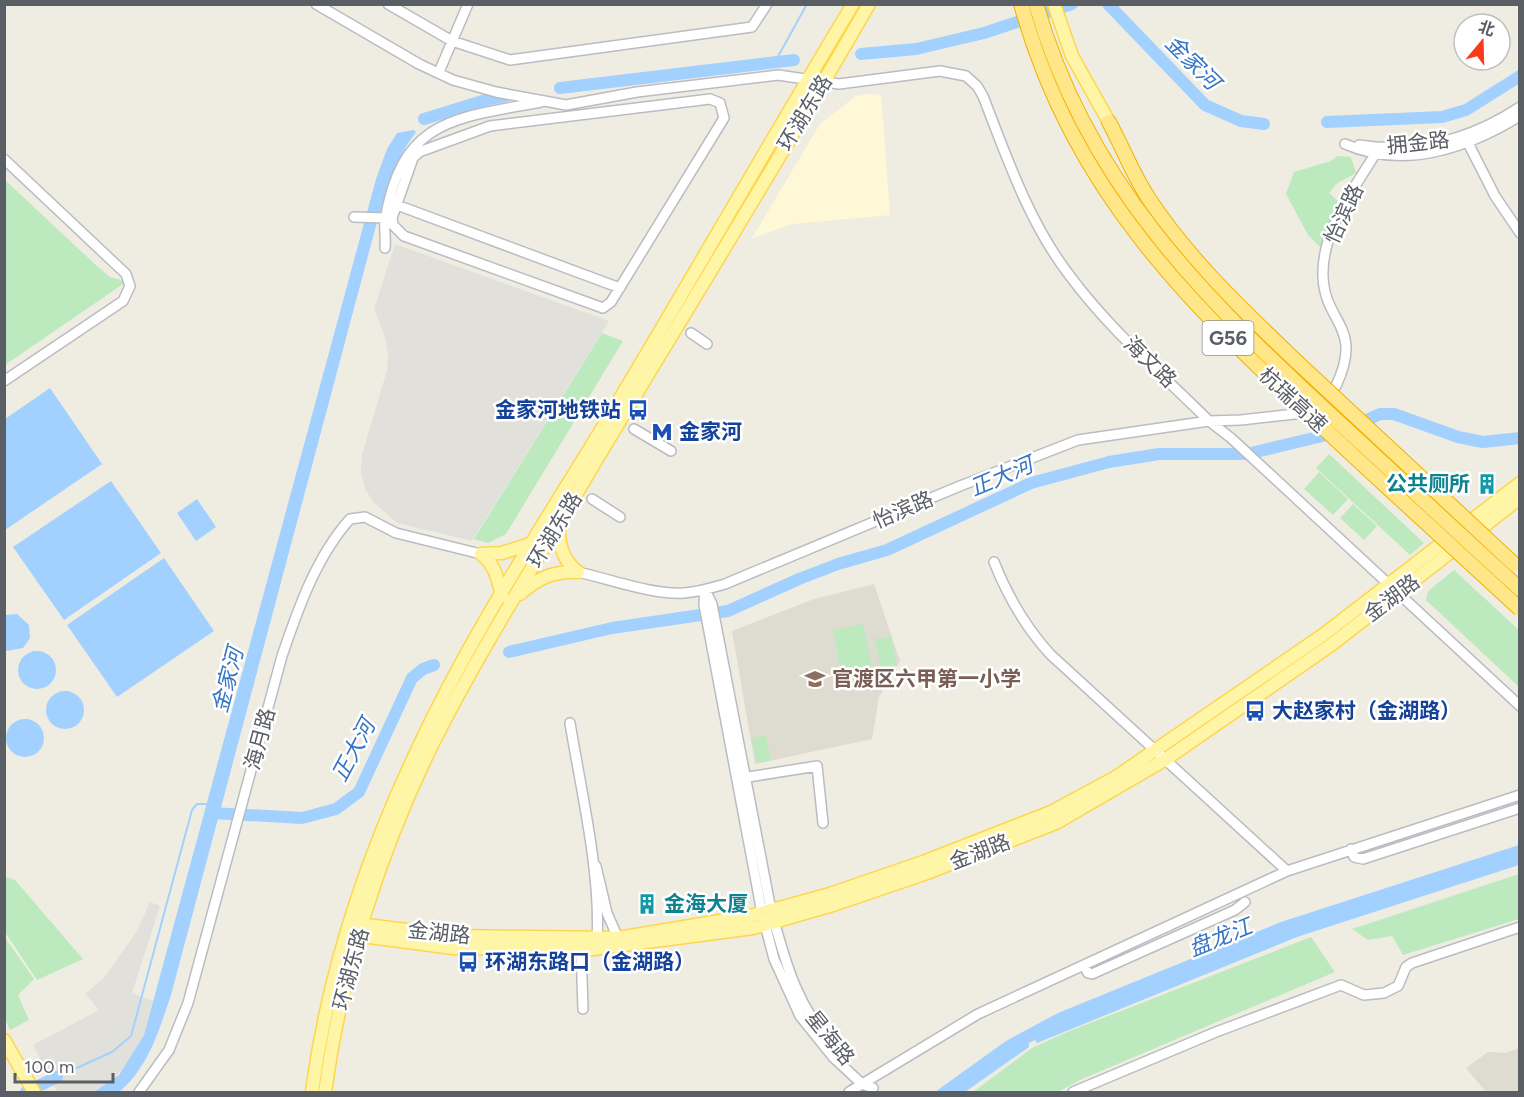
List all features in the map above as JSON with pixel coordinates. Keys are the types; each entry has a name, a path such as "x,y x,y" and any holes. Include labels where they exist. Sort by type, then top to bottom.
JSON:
{"highway":[{"name":"杭瑞高速","path":"1021,4 1047,80 1076,144 1111,201 1157,262 1242,352 1520,609"},
{"name":"杭瑞高速","path":"1036,4 1060,75 1089,137 1123,193 1169,252 1252,342 1520,589"},
{"path":"1109,122 1140,185 1168,225 1227,293 1296,361 1520,570"}],"main road":[{"name":"环湖东路","path":"312,1092 325,1017 355,929 401,815 433,744 533,543 853,4"},
{"name":"环湖东路","path":"507,598 560,522 869,4"},
{"path":"1054,4 1072,56 1109,122"},
{"name":"金湖路","path":"355,929 453,948 580,949 692,938 927,873 1056,823 1166,759 1331,645 1520,483"},
{"name":"金湖路","path":"355,929 454,936 597,940 618,938 768,917 923,862 1051,812 1116,777 1394,589 1520,498"},
{"path":"560,522 560,544 565,558 578,572"},
{"path":"481,554 502,553 533,543"},
{"path":"481,554 489,559 507,598 546,575 558,572 578,572"},
{"name":"环湖东路","path":"325,1092 355,929"},
{"path":"4,1040 26,1092"},
{"path":"4,1056 34,1092"}],"street":[{"path":"316,4 439,72 469,85 566,105 568,117"},
{"path":"388,4 452,41 510,60 752,27 767,4"},
{"path":"439,72 468,4"},
{"name":"海文路","path":"566,105 638,92 778,75 839,84 940,71 960,73 970,79 982,96 1028,207 1068,275 1112,326 1209,420 1520,706"},
{"path":"638,92 639,108"},
{"path":"715,100 724,112 724,118 607,306 596,307 404,236 393,225 397,205 413,158 419,152 490,126 639,108 715,100"},
{"path":"385,248 382,218 404,160 427,134 460,118 546,101"},
{"name":"拥金路","path":"1377,151 1466,140 1520,107"},
{"path":"1520,116 1466,140 1495,196 1520,233"},
{"path":"1345,144 1377,151"},
{"name":"怡滨路","path":"1336,386 1344,365 1347,347 1342,328 1324,287 1324,260 1339,215 1377,151"},
{"path":"4,159 126,274 130,286 123,301 4,381"},
{"path":"397,205 620,288"},
{"path":"359,217 382,218"},
{"path":"691,333 707,344"},
{"name":"怡滨路","path":"578,572 663,592 682,593 705,590 725,584 1078,440 1209,420 1241,420 1304,413"},
{"path":"634,429 671,451"},
{"path":"592,499 620,517"},
{"name":"海月路","path":"139,1092 156,1071 178,1032 292,627 311,580 328,549 350,519 364,517 396,533 481,554"},
{"path":"994,562 1007,595 1033,636 1071,675 1287,871"},
{"name":"星海路","path":"705,590 768,917 782,978 800,1016 822,1044 865,1082"},
{"path":"570,723 593,861 599,914 597,940"},
{"path":"742,778 817,766 823,823"},
{"path":"849,1092 978,1014 1287,871 1520,795"},
{"path":"1351,849 1354,857 1363,859 1520,808"},
{"path":"593,861 598,868 607,913 618,938"},
{"path":"1083,965 1088,974 1092,974 1235,910 1245,902"},
{"path":"1073,1092 1216,1032 1341,985 1364,995 1384,993 1398,986 1406,967 1412,963 1520,927"},
{"path":"580,949 583,1009"}],"shaded area":[{"path":"881,95 890,215 793,224 752,238 820,124 856,96"},
{"path":"395,244 609,321 472,541 397,523 374,503 365,489 361,471 362,455 387,370 388,355 385,337 374,309"},
{"name":"官渡区六甲第一小学","path":"874,584 900,661 879,697 872,739 755,764 732,631 814,599"},
{"path":"150,902 160,906 132,993 153,1001 144,1035 127,1065 110,1082 94,1092 57,1092 33,1045 99,1010 85,994 104,978 137,931"},
{"path":"1519,1048 1519,1092 1486,1092 1466,1068 1488,1052 1506,1053"}],"green space":[{"path":"1337,156 1351,157 1356,173 1336,184 1329,193 1341,204 1323,250 1308,235 1286,194 1294,172 1331,161"},
{"path":"5,180 99,268 110,277 121,280 123,284 5,365"},
{"path":"602,333 623,341 506,534 488,543 474,539"},
{"path":"1329,454 1424,543 1410,555 1316,468"},
{"path":"1319,472 1348,499 1333,515 1304,489"},
{"path":"1353,504 1377,526 1364,540 1340,518"},
{"path":"1454,570 1519,630 1519,687 1426,600 1428,591"},
{"path":"863,624 874,676 843,682 833,630"},
{"path":"891,636 897,666 881,669 875,639"},
{"path":"766,735 771,761 757,763 752,738"},
{"path":"1519,874 1519,919 1403,955 1392,936 1368,940 1352,929"},
{"path":"4,876 15,880 83,959 37,980 5,932"},
{"path":"4,936 34,979 18,995 29,1020 10,1030 5,1019"},
{"path":"1311,937 1335,972 1082,1079 1058,1092 973,1092 1032,1048 1067,1032"}],"water":[{"path":"414,130 416,132 401,156 390,182 373,237 171,995 152,1047 138,1071 119,1092 94,1092 119,1075 144,1035 376,179 387,149 397,133"},
{"path":"50,388 102,464 5,530 5,419"},
{"path":"111,481 161,553 64,620 13,547"},
{"path":"197,499 216,527 196,541 177,513"},
{"path":"164,558 214,631 117,697 67,625"},
{"path":"17,614 29,625 30,638 23,648 6,651 5,615"},
{"path":"37,651 50,657 56,670 50,683 37,689 24,683 18,670 24,657"},
{"path":"65,691 78,697 84,710 78,723 65,729 52,723 46,710 52,697"},
{"path":"25,719 38,725 44,738 38,751 25,757 12,751 6,738 12,725"},
{"path":"1519,845 1519,865 1297,937 1037,1043 1035,1040 1029,1043 1029,1047 965,1092 935,1092 1006,1041 1058,1013 1281,922"}],"waterway":[{"path":"775,62 807,4"},
{"name":"金家河","path":"861,54 916,49 984,33 1072,4"},
{"name":"金家河","path":"1108,4 1205,105 1241,121 1264,124"},
{"name":"金家河","path":"560,88 794,60"},
{"name":"金家河","path":"1327,122 1442,117 1466,110 1520,76"},
{"name":"金家河","path":"424,119 505,96"},
{"name":"正大河","path":"509,652 612,628 728,611 838,564 887,550 1031,483 1109,462 1159,454 1247,454 1343,431 1380,414 1394,414 1458,437 1483,442 1520,438"},
{"name":"正大河","path":"212,813 302,818 336,809 359,792 412,678 423,669 434,665"},
{"path":"57,1077 112,1052 131,1036 192,810 197,804 209,804"},
{"name":"金家河","path":"26,1092 57,1077"}],"place":[{"name":"金家河地铁站","path":"638,410"},
{"name":"金家河","path":"662,432"},
{"name":"公共厕所","path":"1487,484"},
{"name":"官渡区六甲第一小学","path":"815,679"},
{"name":"大赵家村（金湖路）","path":"1255,711"},
{"name":"金海大厦","path":"647,904"},
{"name":"环湖东路口（金湖路）","path":"468,962"}],"water label":[{"name":"盘龙江","path":"1220,937"}]}
